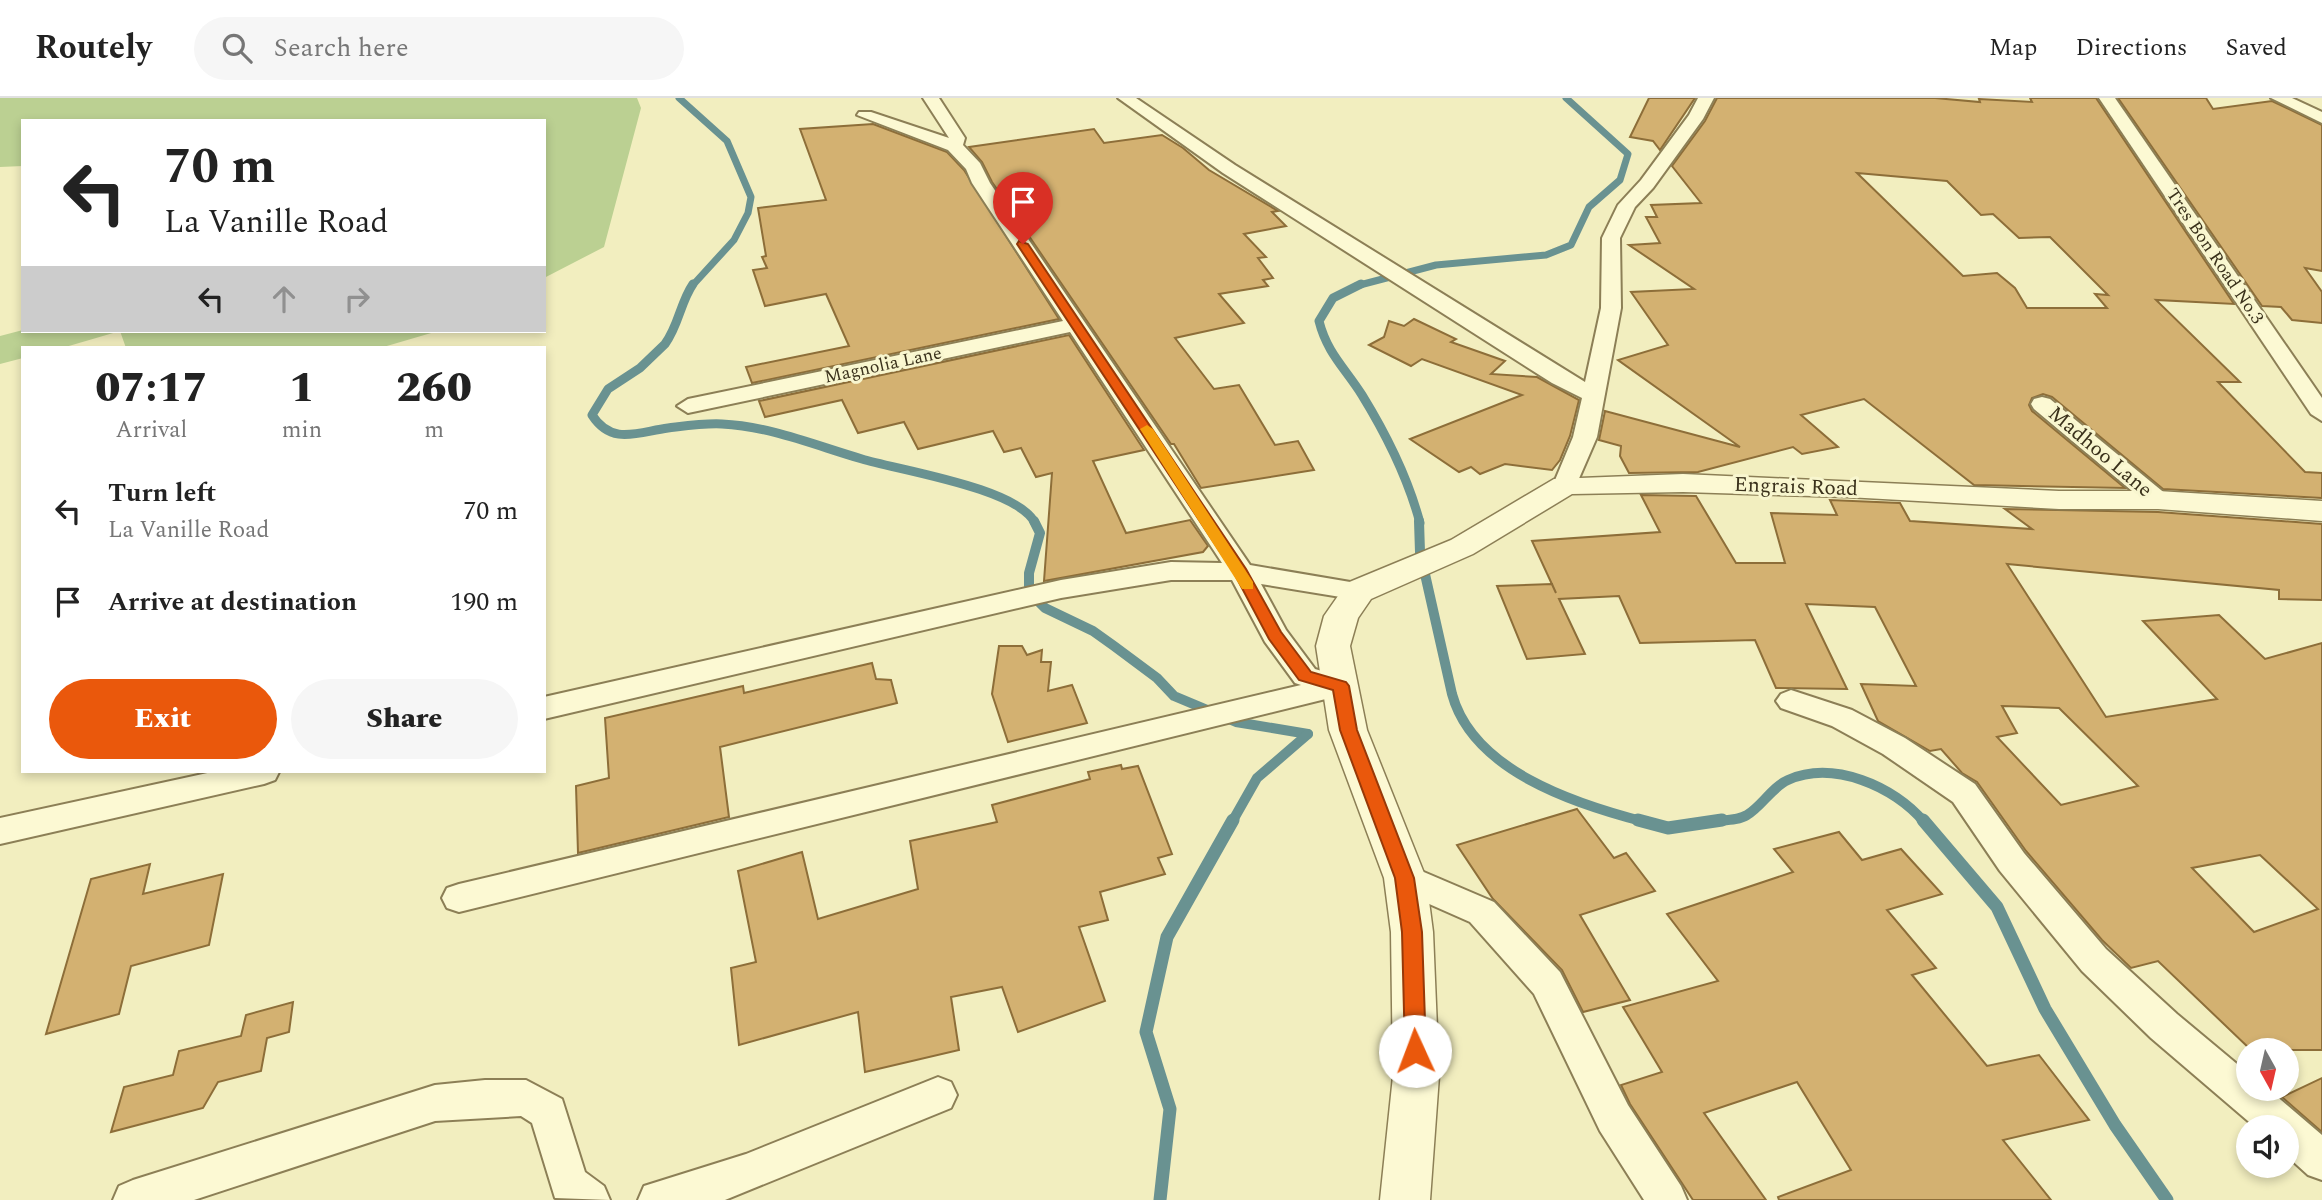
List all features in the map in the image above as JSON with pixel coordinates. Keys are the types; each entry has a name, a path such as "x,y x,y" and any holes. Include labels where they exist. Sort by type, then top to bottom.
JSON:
{"street":[{"path":"931,98 957,138 954,146"},
{"path":"1126,98 1229,169 1560,378 1592,394"},
{"path":"1565,485 1585,437 1611,308 1611,238 1627,205 1647,184 1697,116 1706,98"},
{"name":"Tres Bon Road No.3","path":"2107,98 2322,414"},
{"path":"2279,98 2322,118"},
{"path":"865,115 954,146 974,167 981,183 1078,324 1241,572 1275,635 1305,676 1337,666"},
{"name":"Magnolia Lane","path":"688,406 1078,324"},
{"name":"Madhoo Lane","path":"2042,404 2158,500"},
{"name":"Engrais Road","path":"1371,585 1431,563 1565,485 1683,483 2059,500 2158,500 2322,511"},
{"path":"546,708 1061,589 1171,571 1241,572 1371,585"},
{"path":"1371,585 1340,616 1337,666 1348,730 1405,878 1412,932 1416,1076 1405,1200"},
{"path":"459,898 1337,666"},
{"path":"1791,701 1842,718 1894,747 1964,793 2012,862 2094,960 2164,1026 2270,1115"},
{"path":"0,831 260,773"},
{"path":"1405,878 1482,912 1547,983 1614,1118 1667,1200"},
{"path":"658,1200 746,1174 938,1095"},
{"path":"133,1200 436,1102 485,1098 526,1098 548,1112 569,1184 590,1200"},
{"path":"2299,1140 2322,1161"}],"green space":[{"path":"0,98 637,98 641,108 604,247 546,277 546,119 21,119 21,166 0,167"},
{"path":"21,331 21,333 113,333 69,346 21,346 21,359 0,364 0,336"},
{"path":"121,333 431,333 387,346 125,346"}],"building":[{"path":"1649,98 1695,98 1660,150 1653,141 1630,137"},
{"path":"1717,98 1935,98 1980,102 1979,99 2032,102 2030,98 2096,98 2234,304 2156,300 2240,382 2218,382 2305,472 2322,473 2322,498 2163,489 2052,397 2043,394 2032,398 2029,405 2032,411 2125,488 1974,485 1864,399 1801,415 1838,447 1802,454 1793,447 1698,472 1629,473 1620,456 1621,446 1599,440 1605,411 1740,447 1618,360 1668,345 1631,292 1694,289 1629,245 1660,243 1646,217 1657,217 1651,205 1701,203 1672,166 1705,121","holes":["1857,173 1947,181 1981,215 1993,214 2019,238 2050,237 2108,295 2095,294 2107,308 2027,308 2015,288 1997,273 1963,276"]},
{"path":"2118,98 2206,98 2213,109 2272,101 2322,125 2322,271 2305,268 2322,292 2322,323 2292,320 2281,307 2262,306"},
{"path":"873,124 947,152 964,170 1059,319 752,383 746,367 849,346 826,294 765,306 753,270 767,268 762,257 766,256 758,208 826,200 800,129"},
{"path":"1094,129 1104,143 1162,135 1183,148 1209,170 1278,211 1272,212 1286,226 1244,234 1266,257 1258,258 1273,278 1263,280 1268,286 1219,294 1244,323 1175,338 1214,389 1239,385 1275,445 1298,441 1314,470 1201,488 1174,444 1171,444 992,182 982,162 969,147"},
{"path":"1414,319 1456,339 1451,342 1505,361 1491,374 1537,377 1579,400 1570,436 1560,460 1552,470 1505,464 1480,474 1471,467 1459,472 1410,439 1522,395 1422,359 1411,366 1369,345 1384,337 1389,321 1404,326"},
{"path":"1069,335 1144,450 1093,461 1126,533 1190,520 1208,546 1203,552 1044,581 1052,473 1036,477 1021,448 1004,452 993,431 918,449 904,422 858,433 842,400 765,417 759,401"},
{"path":"1641,495 1696,496 1736,563 1785,563 1771,513 1837,515 1830,500 1900,503 1910,521 2032,529 2005,509 2158,512 2322,524 2322,600 2279,599 2279,590 2007,564 2106,717 2217,699 2143,621 2219,615 2265,659 2322,643 2322,1050 2300,1050 2300,1038 2238,1038 2158,961 2131,968 2102,940 2026,851 1977,782 1962,773 1941,749 1930,751 1878,721 1861,684 1916,686 1875,607 1806,604 1847,689 1776,688 1755,640 1640,643 1619,596 1559,599 1585,654 1527,659 1497,586 1552,584 1532,541 1660,532","holes":["2002,706 2059,708 2138,786 2061,805 1997,737 2017,733","2260,855 2318,909 2254,932 2192,868"]},
{"path":"999,646 1022,646 1027,655 1042,650 1041,662 1051,662 1048,691 1072,685 1087,723 1008,742 992,694"},
{"path":"872,663 876,679 891,680 897,703 720,747 729,817 578,853 576,786 609,778 605,718 743,686 744,693"},
{"path":"1121,765 1122,769 1138,766 1172,854 1158,858 1165,874 1100,892 1108,920 1079,927 1105,1001 1018,1032 1002,987 951,997 959,1050 865,1072 858,1012 739,1045 731,968 756,962 738,871 802,852 818,919 918,889 910,841 997,822 992,805 1090,779 1088,772"},
{"path":"1577,809 1614,858 1626,853 1655,891 1580,915 1630,1000 1583,1012 1562,970 1493,899 1457,845"},
{"path":"1839,832 1862,860 1901,849 1942,894 1887,910 1936,968 1912,975 1987,1066 2039,1055 2089,1120 2003,1140 2051,1200 1779,1200 1778,1197 1851,1170 1797,1082 1704,1113 1766,1200 1693,1200 1630,1104 1621,1085 1662,1072 1623,1007 1718,981 1667,914 1793,872 1774,849"},
{"path":"150,864 143,894 223,874 209,945 131,966 119,1014 46,1034 91,879"},
{"path":"293,1002 289,1032 267,1038 261,1071 218,1082 203,1108 111,1132 124,1087 173,1075 179,1051 241,1036 246,1015"},
{"path":"2322,1078 2322,1132 2287,1101 2300,1101 2300,1088"}],"waterway":[{"path":"679,98 727,141 751,197 748,213 734,240 692,286"},
{"path":"1358,285 1436,265 1546,255 1571,245 1589,207 1620,180 1628,154 1566,98"},
{"path":"693,284 665,344 640,368 608,389 592,415 608,431 626,435 702,424 757,428 982,490 1024,511 1035,523"},
{"path":"1358,285 1333,298 1319,321 1332,351 1362,395 1388,441 1403,473 1420,523"},
{"path":"1419,521 1420,552 1452,694 1463,721 1481,744 1504,764 1530,780 1588,805 1638,820"},
{"path":"1035,523 1040,533 1029,573 1029,592 1045,608 1093,631 1157,678 1174,696 1236,722 1308,734 1257,778 1232,822"},
{"path":"1710,822 1743,817 1788,780 1824,773 1862,780 1880,788 1896,797 1924,822"},
{"path":"1160,1200 1170,1109 1146,1032 1167,937 1233,820"},
{"path":"1638,820 1668,828 1722,820"},
{"path":"1638,820 1645,822"},
{"path":"1923,820 1997,907 2045,1009 2115,1125 2167,1200"}],"slow traffic":[{"path":"1147,429 1248,585"}],"route":[{"path":"1023,244 1241,572 1275,635 1305,676 1340,686 1348,730 1380,807 1405,878 1412,932 1415,1051"}]}
